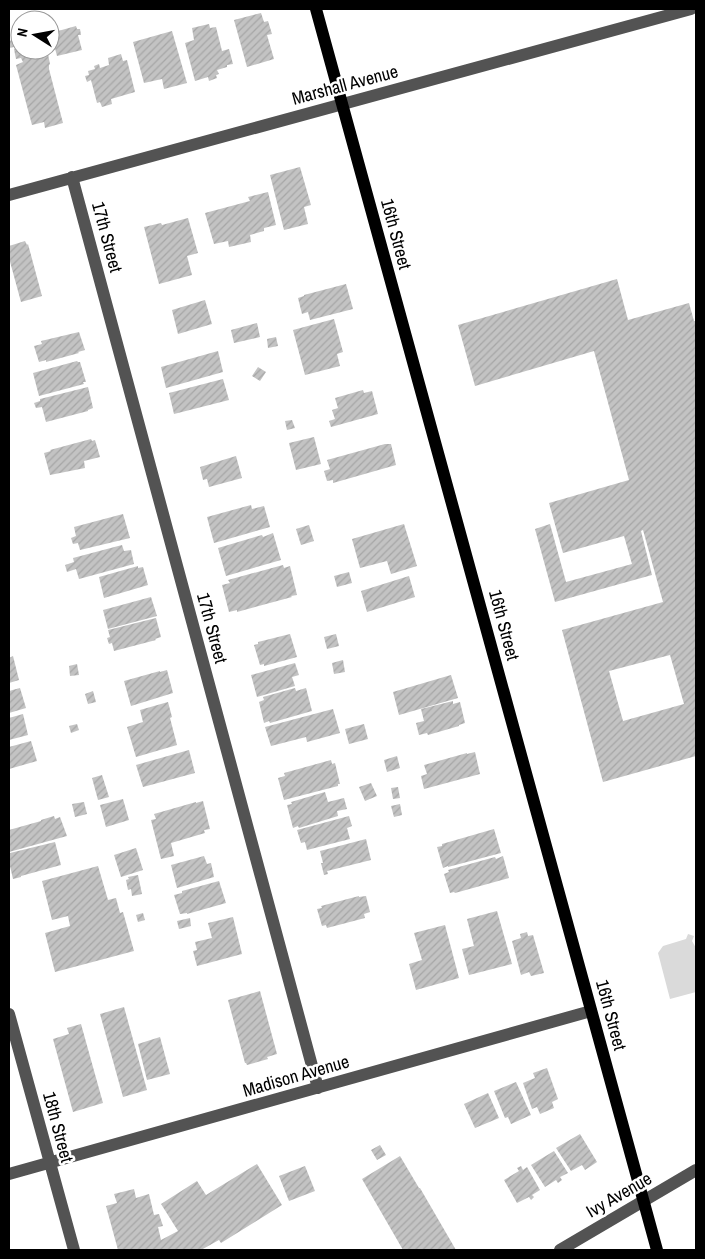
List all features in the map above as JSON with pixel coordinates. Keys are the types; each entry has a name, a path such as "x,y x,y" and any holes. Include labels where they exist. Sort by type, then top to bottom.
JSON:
{"main road":[{"name":"16th Street","path":"316,9 657,1250"}],"street":[{"name":"Marshall Avenue","path":"9,195 691,9"},
{"name":"17th Street","path":"72,177 318,1088"},
{"name":"Madison Avenue","path":"9,1174 592,1011"},
{"name":"18th Street","path":"9,1014 74,1250"},
{"name":"Ivy Avenue","path":"560,1250 696,1170"}],"shaded area":[{"path":"688,934 694,936 692,941 696,948 696,992 670,999 658,953 663,946 686,939"}],"building":[{"path":"261,13 264,22 268,21 272,34 267,35 274,59 247,67 234,20"},
{"path":"209,24 210,28 216,27 222,51 229,49 233,64 217,70 219,74 216,75 217,78 209,81 208,77 195,81 185,43 194,40 192,28"},
{"path":"76,26 77,29 80,29 81,35 78,35 82,50 60,55 60,30"},
{"path":"172,31 187,83 164,89 162,79 144,83 133,42"},
{"path":"121,54 123,61 127,60 135,92 111,99 112,104 102,107 100,102 97,103 91,80 87,82 85,76 89,75 88,71 95,69 94,66 99,64 100,68 109,65 108,58"},
{"path":"22,60 49,60 49,69 63,123 45,128 44,122 32,125 16,65 23,62"},
{"path":"300,167 311,205 304,207 308,224 284,230 270,175"},
{"path":"268,192 276,225 264,228 264,231 250,235 251,242 229,247 228,241 214,244 205,213 250,201 248,197"},
{"path":"188,218 198,253 187,256 192,275 159,284 144,227 161,223 162,225"},
{"path":"25,241 28,244 42,296 21,302 9,258 9,246"},
{"path":"617,279 628,320 689,303 694,321 696,321 696,756 603,782 562,630 663,602 643,530 641,531 652,575 555,602 535,529 550,524 566,582 632,564 624,536 563,553 549,503 629,480 594,351 475,386 458,325","holes":["670,655 684,704 623,721 609,671"]},
{"path":"346,284 353,309 310,320 308,312 302,314 298,298"},
{"path":"205,300 212,324 178,334 172,310"},
{"path":"334,319 343,352 337,354 340,366 305,375 293,330"},
{"path":"257,323 260,337 234,343 231,330"},
{"path":"79,332 85,350 46,362 46,360 39,362 34,346 42,344 41,341"},
{"path":"276,337 278,346 268,348 267,339"},
{"path":"218,351 223,372 166,388 161,367"},
{"path":"77,361 80,362 86,382 83,382 84,384 39,396 33,373"},
{"path":"258,367 266,372 260,381 252,376"},
{"path":"223,379 229,400 174,414 169,393"},
{"path":"88,387 93,408 88,411 46,422 42,407 36,408 34,403 40,401 40,399"},
{"path":"363,390 364,393 372,391 378,414 331,427 329,421 335,419 332,410 338,408 335,398"},
{"path":"292,420 295,428 287,430 285,421"},
{"path":"314,437 321,464 296,470 289,443"},
{"path":"91,439 92,441 95,440 100,457 84,461 85,468 50,475 44,453"},
{"path":"391,444 396,465 333,483 333,480 327,481 324,471 330,469 327,460"},
{"path":"236,456 242,478 209,487 207,479 203,480 200,467"},
{"path":"251,505 252,509 264,506 270,527 214,543 207,517"},
{"path":"123,514 130,538 80,550 78,543 73,544 71,538 76,536 74,527"},
{"path":"404,524 417,566 391,574 387,561 360,568 352,539"},
{"path":"309,525 314,541 301,545 296,529"},
{"path":"273,533 281,560 226,576 218,548"},
{"path":"122,545 124,551 131,550 134,564 79,579 76,569 67,572 65,565 74,562 73,558"},
{"path":"283,565 284,568 290,566 297,595 237,612 237,610 229,612 222,585 230,583 228,580"},
{"path":"138,566 138,568 143,567 148,585 104,598 99,577"},
{"path":"349,572 352,583 337,587 334,576"},
{"path":"409,576 415,597 367,612 361,591"},
{"path":"151,597 157,616 108,629 103,610"},
{"path":"156,618 161,637 156,640 114,651 112,643 109,644 107,638 110,637 108,630"},
{"path":"290,634 297,657 264,666 264,664 260,665 254,645 258,644 258,642"},
{"path":"336,634 339,646 327,649 324,637"},
{"path":"13,656 19,680 9,683 9,658"},
{"path":"343,660 345,672 334,674 332,663"},
{"path":"295,663 299,675 292,677 295,686 257,697 251,675"},
{"path":"77,664 79,675 70,676 69,666"},
{"path":"167,670 173,693 131,706 124,681"},
{"path":"451,675 458,698 399,715 393,692"},
{"path":"20,688 26,708 9,713 9,691"},
{"path":"295,688 296,691 306,688 312,711 264,723 259,702 264,700 263,697"},
{"path":"93,691 96,702 88,704 85,694"},
{"path":"453,701 453,704 460,702 465,723 428,735 427,733 419,735 416,723 424,721 421,709"},
{"path":"168,702 177,745 136,757 127,727 143,722 140,710"},
{"path":"333,709 340,733 307,742 306,737 271,746 265,727"},
{"path":"23,714 28,735 9,740 9,718"},
{"path":"77,724 79,730 71,733 69,726"},
{"path":"364,724 368,739 349,744 345,729"},
{"path":"31,741 37,761 9,769 9,747"},
{"path":"189,750 195,773 143,787 136,765"},
{"path":"475,752 480,774 424,789 421,776 427,774 424,765"},
{"path":"397,756 400,768 387,772 384,760"},
{"path":"331,760 332,764 335,763 340,784 338,786 284,800 278,778 285,776 284,773"},
{"path":"102,775 109,797 98,800 92,778"},
{"path":"371,783 377,796 365,801 359,787"},
{"path":"398,787 400,798 393,799 391,788"},
{"path":"325,792 328,802 344,798 347,809 337,811 338,816 299,828 298,826 293,828 287,805 292,804 291,802"},
{"path":"123,799 129,820 106,827 100,805"},
{"path":"203,801 210,829 204,830 205,833 171,843 174,856 161,859 151,820 156,819 154,814"},
{"path":"84,802 87,814 75,817 72,804"},
{"path":"400,804 402,815 394,817 391,806"},
{"path":"54,816 55,819 60,817 67,836 9,852 9,830"},
{"path":"349,816 352,826 347,828 350,839 307,850 305,842 301,843 297,830"},
{"path":"494,829 501,853 443,868 437,847"},
{"path":"366,839 371,860 327,871 328,874 324,875 320,851"},
{"path":"55,842 61,865 13,879 9,862 10,853"},
{"path":"136,848 143,870 121,877 114,855"},
{"path":"204,856 207,864 211,863 214,877 177,888 171,865"},
{"path":"503,856 509,878 450,893 444,874 449,872 448,870"},
{"path":"98,866 108,900 116,898 120,913 123,912 134,951 55,972 45,933 70,926 68,916 52,920 42,881"},
{"path":"138,875 142,894 132,896 131,889 128,890 126,880 129,879 128,877"},
{"path":"219,881 226,903 187,914 180,914 174,895"},
{"path":"359,896 366,896 370,912 364,914 365,918 327,928 326,925 322,926 317,909 322,908 321,906"},
{"path":"497,911 512,964 469,975 462,949 474,946 467,919"},
{"path":"143,913 145,920 138,922 136,915"},
{"path":"233,917 242,954 197,966 193,951 197,950 195,942 212,938 208,923"},
{"path":"190,918 191,926 179,929 177,921"},
{"path":"445,925 459,978 416,990 409,964 422,960 414,933"},
{"path":"527,932 528,936 533,935 544,973 531,976 529,972 521,975 512,941 521,938 520,934"},
{"path":"260,991 277,1054 267,1057 268,1059 247,1065 228,1000"},
{"path":"124,1007 147,1090 123,1097 100,1014"},
{"path":"81,1024 103,1103 73,1112 53,1039 69,1034 67,1028"},
{"path":"160,1037 170,1074 147,1080 138,1044"},
{"path":"547,1068 558,1099 552,1102 554,1108 540,1114 537,1107 532,1109 523,1083 535,1078 533,1073"},
{"path":"516,1082 531,1115 511,1124 508,1117 505,1118 494,1091"},
{"path":"488,1093 499,1118 475,1128 464,1104"},
{"path":"580,1134 597,1162 585,1170 582,1165 571,1171 556,1148"},
{"path":"380,1145 386,1155 377,1160 371,1150"},
{"path":"554,1151 568,1173 560,1177 562,1180 558,1183 556,1180 545,1187 531,1165"},
{"path":"400,1156 456,1250 403,1250 362,1179"},
{"path":"257,1164 282,1205 221,1243 219,1240 201,1250 118,1250 106,1206 117,1203 114,1194 134,1189 136,1198 149,1194 154,1215 159,1214 163,1226 158,1227 161,1240 178,1231 161,1204 197,1181 206,1195"},
{"path":"305,1166 315,1191 289,1201 279,1176"},
{"path":"521,1166 523,1170 527,1167 540,1190 532,1195 534,1197 531,1200 529,1197 517,1203 504,1180 519,1171 517,1168"}]}
